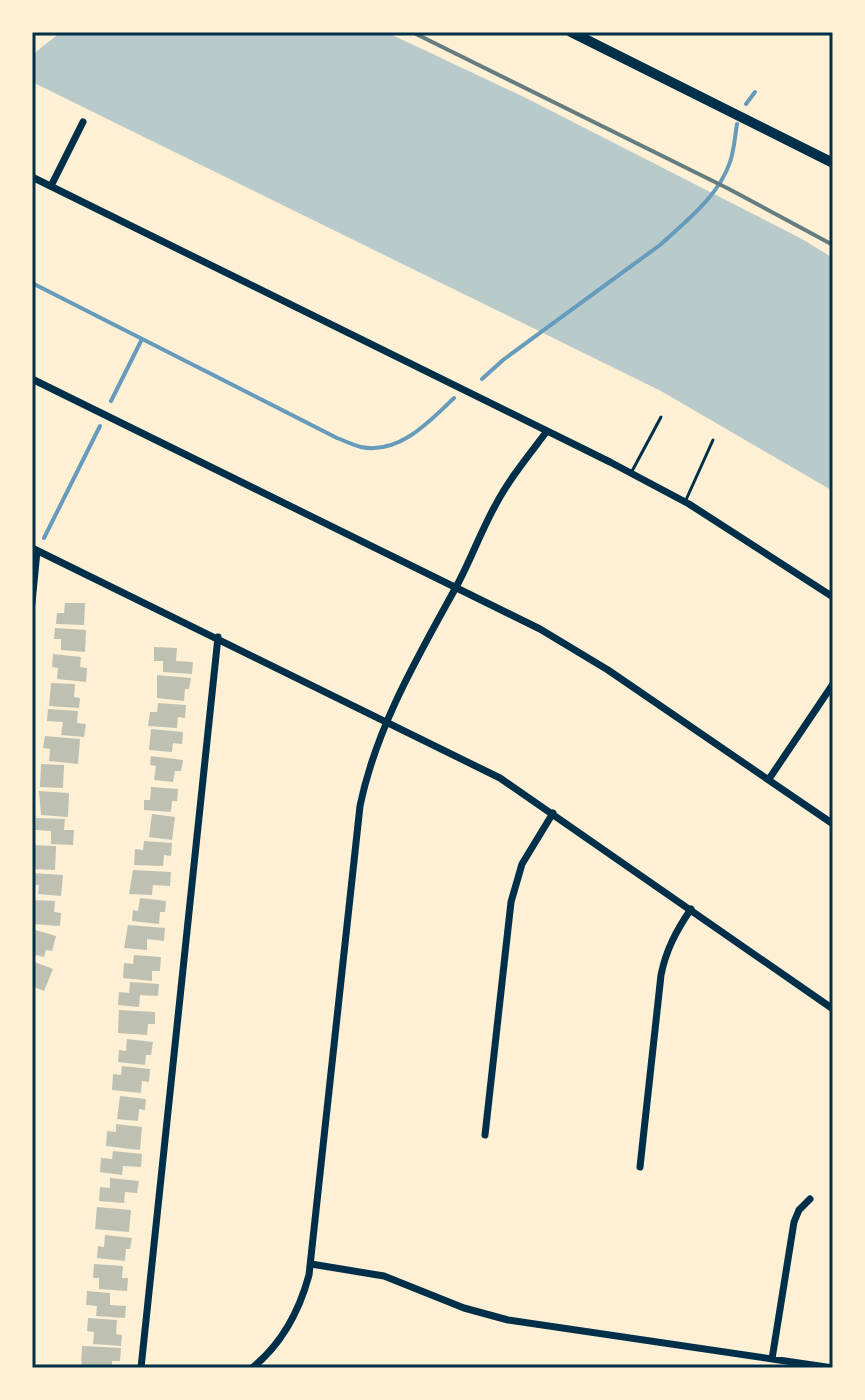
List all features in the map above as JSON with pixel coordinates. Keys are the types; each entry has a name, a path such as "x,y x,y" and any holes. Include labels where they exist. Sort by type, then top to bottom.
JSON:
{"main road":[{"path":"571,32 833,163"}],"street":[{"path":"51,186 83,122"},
{"path":"32,177 631,473 685,502 833,597"},
{"path":"32,379 540,629 608,670 833,824"},
{"path":"252,1368 270,1351 291,1323 305,1292 311,1264 360,806 372,755 434,624 456,588 501,494 547,431"},
{"path":"32,603 35,550 218,637 500,778 833,1009"},
{"path":"141,1368 218,637"},
{"path":"769,779 833,684"},
{"path":"485,1135 511,902 522,864 553,813"},
{"path":"640,1167 665,955 674,934 691,909"},
{"path":"772,1359 794,1222 799,1210 810,1199"},
{"path":"311,1264 384,1276 464,1308 508,1320 833,1368"}],"lane":[{"path":"631,473 661,417"},
{"path":"685,502 713,440"}],"shaded area":[{"path":"61,32 386,32 526,98 802,239 833,258 833,491 661,391 32,82 32,55"}],"building":[{"path":"65,603 85,603 84,625 56,624 57,613 64,613"},
{"path":"55,628 86,630 85,652 61,650 61,639 54,639"},
{"path":"154,647 177,648 176,661 193,662 192,674 163,672 163,661 154,661"},
{"path":"53,654 81,657 80,667 87,668 86,682 57,679 58,668 52,667"},
{"path":"157,675 191,678 189,689 185,689 184,701 157,698"},
{"path":"51,683 75,684 74,697 80,698 79,708 49,706"},
{"path":"158,703 186,705 185,718 178,717 177,728 148,726 150,712 157,712"},
{"path":"48,709 78,711 77,723 86,724 84,737 61,735 63,722 47,721"},
{"path":"151,729 183,732 182,744 173,743 172,752 149,750"},
{"path":"45,736 80,739 78,764 49,761 50,749 43,748"},
{"path":"151,756 183,760 181,771 175,771 173,782 154,780 156,766 150,765"},
{"path":"41,764 64,765 63,788 40,787"},
{"path":"151,787 178,789 177,801 172,801 171,812 144,810 144,800 150,800"},
{"path":"39,791 69,793 68,817 41,815"},
{"path":"152,814 175,817 172,840 149,837"},
{"path":"36,818 65,819 64,830 74,830 73,845 51,844 51,831 35,830"},
{"path":"144,841 172,843 171,856 164,855 163,866 134,865 135,849 143,850"},
{"path":"32,845 56,846 55,870 32,869"},
{"path":"133,870 171,872 170,886 153,885 152,895 129,894"},
{"path":"32,873 63,875 61,896 38,894 39,885 32,885"},
{"path":"140,898 166,901 165,912 160,912 159,924 132,921 133,910 138,911"},
{"path":"32,900 55,901 54,912 61,913 60,926 32,924"},
{"path":"128,925 165,928 164,941 147,939 147,950 124,948"},
{"path":"32,929 56,936 52,951 46,950 44,957 32,954"},
{"path":"134,955 161,957 160,971 152,971 152,981 123,978 124,963 133,964"},
{"path":"32,961 53,969 44,991 32,986"},
{"path":"130,982 159,984 158,996 140,995 139,1007 118,1005 119,992 129,993"},
{"path":"119,1010 155,1012 155,1024 148,1024 147,1035 118,1033"},
{"path":"127,1039 153,1042 145,1065 118,1062 119,1050 126,1051"},
{"path":"122,1066 150,1069 149,1082 142,1081 141,1093 112,1090 113,1074 121,1075"},
{"path":"120,1096 146,1099 145,1110 139,1109 138,1121 117,1119"},
{"path":"116,1124 142,1127 140,1150 106,1146 107,1131 116,1132"},
{"path":"113,1151 142,1154 141,1167 123,1166 122,1175 100,1172 101,1158 112,1159"},
{"path":"110,1178 139,1181 137,1193 125,1192 124,1203 99,1201 100,1187 110,1188"},
{"path":"97,1207 131,1210 129,1232 95,1229"},
{"path":"105,1235 132,1238 130,1249 126,1249 125,1261 97,1258 98,1246 104,1247"},
{"path":"94,1264 123,1266 122,1278 128,1278 127,1291 99,1289 99,1278 93,1278"},
{"path":"87,1291 110,1293 110,1305 126,1306 125,1318 96,1316 97,1306 86,1305"},
{"path":"88,1318 117,1320 116,1334 122,1335 121,1346 93,1344 94,1332 87,1331"},
{"path":"82,1346 121,1348 120,1361 112,1361 112,1368 81,1368"}],"waterway":[{"path":"746,104 755,92"},
{"path":"482,379 503,360 660,245 700,208 725,174 737,124"},
{"path":"32,283 337,438 361,447 375,448 401,441 424,426 454,398"},
{"path":"111,401 142,339"},
{"path":"44,538 100,426"}],"railway":[{"path":"412,32 729,189 833,245"}]}
